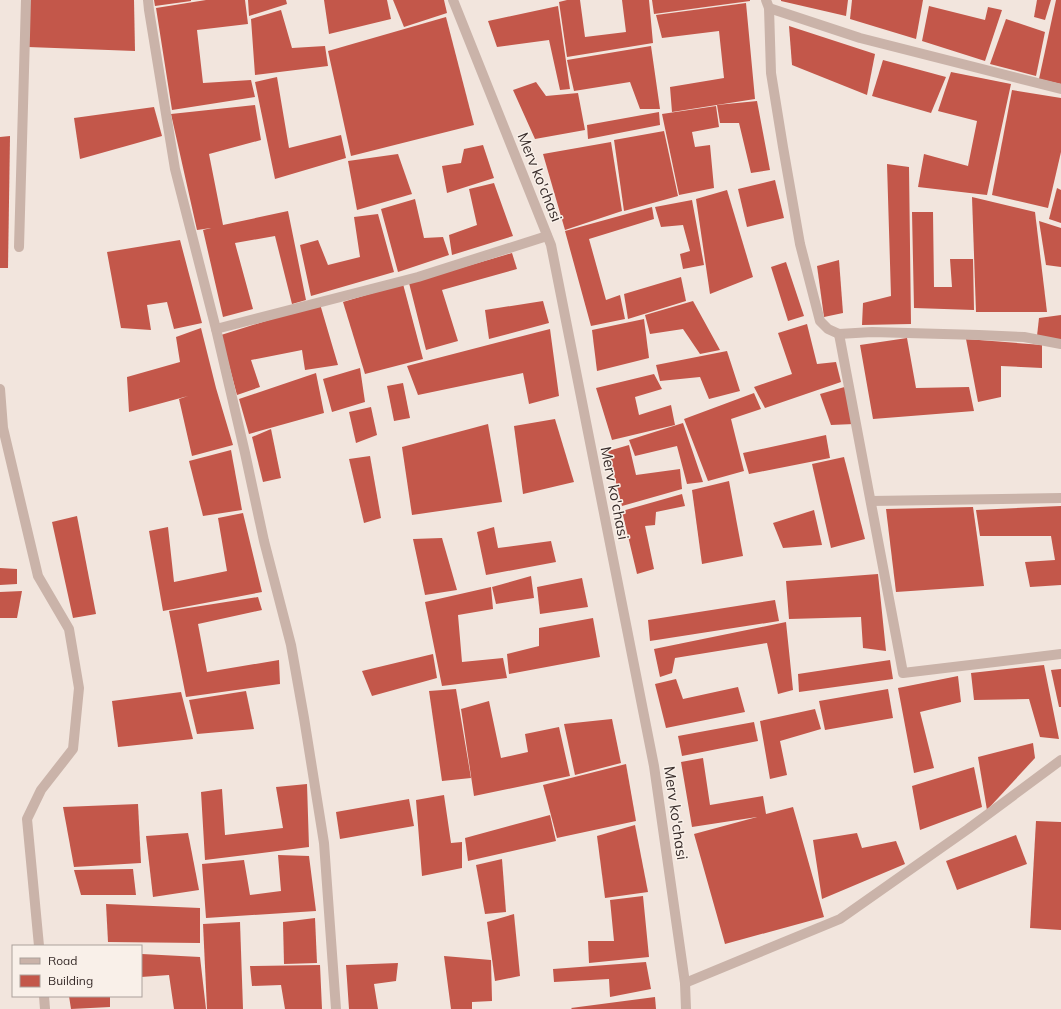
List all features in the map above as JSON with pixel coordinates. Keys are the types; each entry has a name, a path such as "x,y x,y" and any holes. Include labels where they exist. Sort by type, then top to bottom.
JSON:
{"street":[{"path":"19,247 26,0"},
{"path":"148,0 175,169 216,329 264,541 291,645 302,704 324,843 336,1009"},
{"name":"Merv ko'chasi","path":"453,0 551,245 654,766 685,983 686,1009"},
{"path":"1061,89 860,38 767,4 771,73 800,244 820,321 828,329 840,334 872,332 986,335 1024,337 1061,344"},
{"path":"216,329 418,277 548,236"},
{"path":"840,334 903,673 1061,654"},
{"path":"0,389 3,428 38,576 69,629 79,688 73,749 41,790 27,819 39,945"},
{"path":"871,500 1061,498"},
{"path":"685,983 840,919 968,829 1061,760"},
{"path":"44,997 45,1009"}],"building":[{"path":"29,0 134,0 135,51 28,47"},
{"path":"154,0 191,0 191,1 155,6"},
{"path":"206,0 245,0 248,24 197,30 203,83 251,80 255,97 172,110 156,8"},
{"path":"248,0 286,0 287,4 249,16"},
{"path":"324,0 387,0 391,19 329,34"},
{"path":"393,0 444,0 447,13 404,27"},
{"path":"567,0 580,0 585,37 626,32 622,0 649,0 653,43 567,57 559,2"},
{"path":"652,0 750,0 750,1 654,14"},
{"path":"781,0 848,0 846,16"},
{"path":"852,0 923,0 916,39 850,19"},
{"path":"1037,0 1051,0 1045,20 1034,17"},
{"path":"1056,0 1061,0 1061,84 1039,79"},
{"path":"746,3 755,99 672,112 670,87 724,78 719,31 662,38 656,15"},
{"path":"558,6 570,89 560,90 549,40 497,47 488,21"},
{"path":"929,6 985,20 988,7 1002,10 985,61 922,41"},
{"path":"281,10 292,48 325,46 328,66 255,75 251,19"},
{"path":"446,17 474,125 351,156 328,51"},
{"path":"1006,19 1045,32 1036,76 990,64"},
{"path":"789,26 875,54 867,95 792,65"},
{"path":"651,46 660,109 640,109 630,82 574,91 567,60"},
{"path":"883,60 946,77 931,113 872,96"},
{"path":"951,72 1011,84 987,195 918,187 924,154 968,166 977,121 938,111"},
{"path":"277,77 289,148 341,135 346,158 275,179 255,82"},
{"path":"536,82 546,96 578,93 585,130 535,139 513,90"},
{"path":"1012,90 1061,98 1061,152 1048,208 992,195"},
{"path":"757,101 770,170 751,173 739,123 720,123 717,105"},
{"path":"255,105 261,140 209,154 223,225 288,211 306,300 292,304 275,236 235,243 253,309 223,317 203,230 211,228 197,230 171,114"},
{"path":"716,106 719,127 692,132 695,147 710,145 714,188 679,195 662,114"},
{"path":"154,107 162,136 80,159 74,118"},
{"path":"659,112 660,125 588,139 587,125"},
{"path":"664,131 678,196 624,211 614,140"},
{"path":"10,136 8,268 0,268 0,137"},
{"path":"611,142 622,211 565,230 543,154"},
{"path":"483,145 494,178 447,193 442,166 461,163 464,149"},
{"path":"398,154 412,194 357,210 348,161"},
{"path":"887,164 909,167 911,324 862,325 863,303 891,296"},
{"path":"775,180 784,218 747,227 738,189"},
{"path":"494,183 513,236 452,255 449,235 477,225 469,189"},
{"path":"1057,188 1061,190 1061,223 1049,219"},
{"path":"727,190 753,277 710,294 696,199"},
{"path":"972,197 1035,212 1047,312 976,312"},
{"path":"415,199 424,238 443,237 449,255 398,272 381,209"},
{"path":"692,200 704,265 683,269 680,254 690,251 683,225 661,227 655,207"},
{"path":"652,207 654,219 589,239 606,300 620,295 625,319 591,326 565,231"},
{"path":"912,212 933,212 934,287 952,287 950,259 973,259 974,310 914,308"},
{"path":"378,214 394,272 311,296 300,245 318,240 328,265 360,257 354,217"},
{"path":"1039,221 1061,228 1061,267 1046,265"},
{"path":"180,240 202,323 174,329 167,302 147,305 151,330 121,328 107,252"},
{"path":"512,253 517,269 442,290 458,341 426,350 409,283"},
{"path":"839,260 843,313 824,317 817,266"},
{"path":"786,262 804,316 788,321 771,267"},
{"path":"681,277 686,301 628,319 624,294"},
{"path":"403,284 423,359 365,374 343,302"},
{"path":"543,301 549,323 489,339 485,310"},
{"path":"693,301 720,350 700,354 683,329 650,334 645,315"},
{"path":"320,304 338,365 305,370 302,350 251,360 260,387 237,395 221,335"},
{"path":"1061,315 1061,341 1037,336 1039,318"},
{"path":"644,319 649,358 597,371 592,330"},
{"path":"807,324 817,364 836,362 841,382 765,408 754,387 792,374 778,333"},
{"path":"201,328 216,388 233,445 192,456 179,399 188,396 129,412 127,377 180,362 176,337"},
{"path":"550,329 559,396 529,404 523,373 418,395 407,366"},
{"path":"907,338 916,388 969,387 974,411 873,419 860,345"},
{"path":"966,339 1042,345 1042,368 1001,366 1001,397 978,402"},
{"path":"727,351 740,391 709,399 700,377 660,381 656,365"},
{"path":"360,368 365,402 332,412 323,379"},
{"path":"316,373 324,413 249,434 239,399"},
{"path":"654,374 662,389 635,397 639,415 671,405 675,425 612,440 596,388"},
{"path":"403,383 410,418 394,421 387,386"},
{"path":"848,386 854,424 831,425 820,394"},
{"path":"754,393 761,409 731,419 744,471 708,481 684,419"},
{"path":"371,407 377,435 356,443 349,412"},
{"path":"555,419 574,482 523,494 514,426"},
{"path":"683,423 703,482 687,484 677,446 635,456 629,440"},
{"path":"488,424 502,502 412,515 402,447"},
{"path":"271,429 281,478 263,482 252,437"},
{"path":"826,435 830,458 749,474 743,453"},
{"path":"629,445 636,475 680,469 682,489 622,506 608,451"},
{"path":"231,450 242,510 203,516 189,461"},
{"path":"370,456 381,518 364,523 349,459"},
{"path":"844,457 865,539 831,548 812,464"},
{"path":"729,481 743,556 702,564 692,490"},
{"path":"682,494 685,506 656,512 655,525 645,526 654,569 637,574 622,511"},
{"path":"1061,506 1061,585 1030,587 1025,562 1055,560 1051,536 980,536 976,510"},
{"path":"973,507 984,586 896,592 886,509"},
{"path":"814,510 822,545 783,548 773,523"},
{"path":"243,513 262,592 163,611 149,531 168,527 174,582 227,571 218,518"},
{"path":"77,516 96,614 73,618 52,522"},
{"path":"494,527 498,548 551,541 556,562 486,575 477,532"},
{"path":"442,538 457,590 425,595 413,539"},
{"path":"0,568 17,569 17,584 0,585"},
{"path":"878,574 886,651 863,648 861,617 789,619 786,581"},
{"path":"531,576 534,598 496,604 492,587"},
{"path":"582,578 588,607 540,614 537,587"},
{"path":"491,587 493,609 458,615 462,662 503,658 507,678 442,686 425,602"},
{"path":"22,591 17,618 0,618 0,592"},
{"path":"258,597 262,610 198,624 207,672 279,660 280,684 186,697 169,611"},
{"path":"775,600 779,621 650,641 648,620"},
{"path":"593,618 600,657 509,674 507,654 539,646 539,628"},
{"path":"786,622 793,690 778,694 767,643 675,658 672,673 660,677 654,649"},
{"path":"433,654 437,678 372,696 362,671"},
{"path":"890,660 893,679 799,692 798,674"},
{"path":"1044,665 1059,739 1040,737 1029,699 974,700 971,673"},
{"path":"1061,669 1061,707 1059,707 1051,670"},
{"path":"958,676 961,702 920,712 934,768 914,773 898,688"},
{"path":"676,679 683,699 738,687 745,712 666,728 655,684"},
{"path":"456,689 471,778 442,781 429,691"},
{"path":"888,689 893,718 825,730 819,701"},
{"path":"246,691 254,729 197,734 189,700"},
{"path":"181,692 193,739 118,747 112,701"},
{"path":"489,701 501,758 528,752 525,734 559,727 570,776 474,796 461,709"},
{"path":"815,709 821,729 780,741 787,775 770,779 760,721"},
{"path":"612,719 621,763 575,775 564,724"},
{"path":"754,722 758,741 682,756 678,736"},
{"path":"1033,743 1035,758 987,810 978,757"},
{"path":"703,758 710,805 763,796 766,814 793,807 824,917 725,944 694,834 757,817 692,827 681,762"},
{"path":"626,764 636,821 557,838 543,785"},
{"path":"974,767 982,807 920,830 912,786"},
{"path":"307,784 309,847 205,860 201,792 222,789 225,835 283,828 276,787"},
{"path":"444,795 451,843 462,842 462,868 422,876 416,800"},
{"path":"409,799 414,826 340,839 336,812"},
{"path":"138,804 141,863 74,867 63,807"},
{"path":"550,815 556,841 468,861 465,838"},
{"path":"1036,821 1061,822 1061,930 1030,928"},
{"path":"635,825 648,892 605,898 597,836"},
{"path":"188,833 199,890 153,897 146,836"},
{"path":"857,833 862,848 896,841 905,864 822,899 813,840"},
{"path":"1016,835 1027,864 957,890 946,861"},
{"path":"278,855 309,856 316,911 206,918 202,864 244,860 250,895 281,891"},
{"path":"502,859 506,912 485,914 476,865"},
{"path":"133,869 136,895 81,895 74,870"},
{"path":"643,896 649,957 589,963 588,941 614,941 610,900"},
{"path":"106,904 200,908 200,943 108,942"},
{"path":"514,914 520,976 495,981 487,922"},
{"path":"315,918 317,963 284,964 283,922"},
{"path":"240,922 243,1009 207,1009 203,924"},
{"path":"142,954 200,957 206,1009 174,1009 169,975 142,977"},
{"path":"444,956 491,960 492,1001 472,1002 472,1009 451,1009"},
{"path":"646,962 651,989 610,997 609,979 554,982 553,969"},
{"path":"398,963 396,981 374,984 378,1009 349,1009 346,965"},
{"path":"320,965 322,1009 285,1009 281,985 252,986 250,966"},
{"path":"69,997 110,997 110,1007 71,1009"},
{"path":"655,997 656,1009 571,1008"}]}
